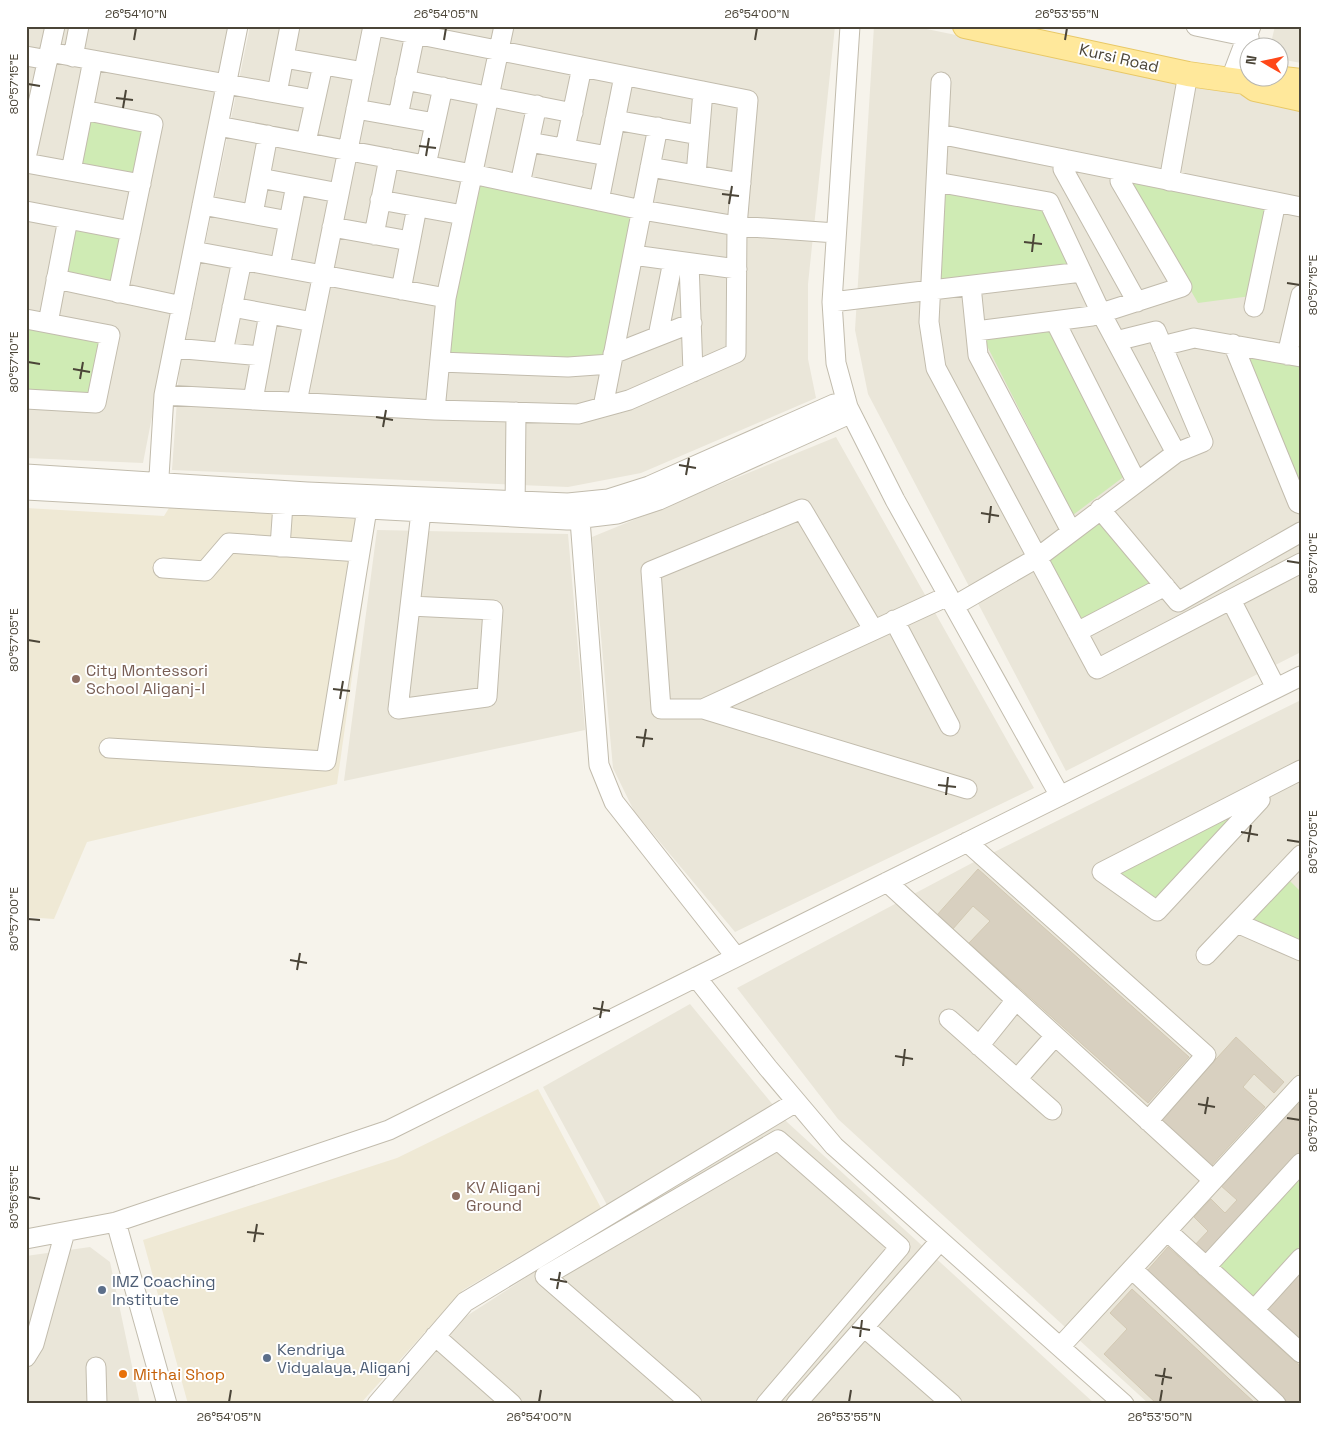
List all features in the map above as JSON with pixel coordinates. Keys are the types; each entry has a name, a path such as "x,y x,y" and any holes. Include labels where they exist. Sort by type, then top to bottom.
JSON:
{"main road":[{"name":"Kursi Road","path":"965,26 1008,30 1188,74 1240,80"},
{"name":"Kursi Road","path":"1254,88 1301,99"}],"street":[{"path":"26,158 32,101 48,56 55,26"},
{"path":"73,57 78,26"},
{"path":"158,490 164,395 238,26"},
{"path":"277,93 290,26"},
{"path":"164,395 435,410 578,414 629,400 736,353 737,226 748,100 374,26 296,402"},
{"path":"435,410 446,298 504,26"},
{"path":"850,26 832,302 836,363 848,407 895,500 1060,796"},
{"path":"1196,26 1250,32"},
{"path":"398,116 415,34"},
{"path":"26,56 73,57 93,60 315,100"},
{"path":"284,58 364,72"},
{"path":"70,171 93,60"},
{"path":"306,142 323,65"},
{"path":"565,148 582,67"},
{"path":"1169,181 1188,74"},
{"path":"599,201 624,76"},
{"path":"406,80 573,113"},
{"path":"942,82 929,322 936,368 1097,669 1301,563"},
{"path":"426,166 443,86"},
{"path":"696,175 703,91"},
{"path":"520,184 537,105"},
{"path":"356,109 435,123"},
{"path":"83,110 153,124 118,292"},
{"path":"615,120 699,134"},
{"path":"218,126 472,174 642,210 737,226 836,233"},
{"path":"603,407 658,127"},
{"path":"938,134 1301,207"},
{"path":"253,214 268,135"},
{"path":"529,142 608,156"},
{"path":"374,235 389,158"},
{"path":"1064,159 1063,169 1137,302"},
{"path":"26,163 141,184"},
{"path":"650,167 741,183"},
{"path":"976,331 1102,313 1182,287 1120,181 1121,171"},
{"path":"260,178 339,193"},
{"path":"936,182 1049,202 1072,185"},
{"path":"280,267 296,185"},
{"path":"380,200 463,215"},
{"path":"1049,202 1116,341 1176,453"},
{"path":"1254,307 1276,202"},
{"path":"202,205 289,221"},
{"path":"401,290 417,207"},
{"path":"26,211 131,231"},
{"path":"48,324 68,219"},
{"path":"332,227 410,241"},
{"path":"193,251 446,298"},
{"path":"633,255 737,269"},
{"path":"223,352 242,260"},
{"path":"681,262 692,323 693,372"},
{"path":"658,336 681,262"},
{"path":"832,302 1082,272"},
{"path":"56,279 182,306"},
{"path":"972,286 978,355 1071,531"},
{"path":"1162,346 1194,338 1294,356 1301,295"},
{"path":"232,307 313,322"},
{"path":"253,400 269,314"},
{"path":"26,320 110,335 96,403 26,399"},
{"path":"1055,321 1136,481"},
{"path":"440,362 568,367 612,359 658,336 692,323"},
{"path":"703,709 873,629 951,601 1037,558 1136,481 1176,453 1204,442 1156,331 1116,341"},
{"path":"1233,344 1298,503 1301,504"},
{"path":"174,348 261,356"},
{"path":"26,490 158,490 515,509 567,520 580,510 617,514 658,500 843,417 848,407"},
{"path":"515,509 516,412"},
{"path":"26,474 283,504 421,512 515,509"},
{"path":"280,546 283,504"},
{"path":"109,748 326,762 367,509"},
{"path":"873,629 802,509 651,571 661,709 703,709 967,789"},
{"path":"1100,509 1178,602 1301,532"},
{"path":"580,510 599,765 614,802 736,957"},
{"path":"410,606 494,610 487,697 398,709 410,606 421,512"},
{"path":"164,568 205,571 229,543 360,552"},
{"path":"1077,632 1165,586"},
{"path":"1231,600 1276,688"},
{"path":"894,620 950,726"},
{"path":"26,1239 116,1222 389,1130 1301,676"},
{"path":"1256,793 1260,800 1157,912 1102,872 1256,793 1297,777"},
{"path":"967,842 1206,1055 1148,1121"},
{"path":"1206,956 1237,923 1297,867"},
{"path":"887,882 1213,1180"},
{"path":"1237,923 1301,951"},
{"path":"696,977 796,1102 834,1146 1124,1404"},
{"path":"979,1046 1016,1000"},
{"path":"949,1018 1052,1110"},
{"path":"1017,1079 1055,1036"},
{"path":"1060,1347 1213,1180 1299,1090"},
{"path":"377,1404 465,1302 796,1102"},
{"path":"692,1404 545,1276 778,1140 900,1247 766,1404"},
{"path":"1206,1267 1300,1164"},
{"path":"116,1222 167,1404"},
{"path":"1167,1231 1301,1353"},
{"path":"26,1357 34,1344 65,1232"},
{"path":"796,1404 940,1241"},
{"path":"1254,1310 1301,1258"},
{"path":"1132,1269 1276,1404"},
{"path":"864,1328 952,1404"},
{"path":"435,1336 512,1404"},
{"path":"96,1366 97,1404"}],"shaded area":[{"path":"26,26 228,26 143,463 26,458"},
{"path":"250,26 835,26 808,284 808,359 816,398 641,473 568,487 172,470 179,372"},
{"path":"874,26 912,26 1301,106 1301,652 1066,771 868,394 855,330"},
{"path":"1275,26 1301,26 1301,63 1290,61 1290,38 1272,38"},
{"path":"836,437 1034,788 735,932 634,811 613,768 592,537"},
{"path":"26,508 164,516 169,508 355,519 373,527 337,784 87,842 54,919 26,917"},
{"path":"377,530 568,534 585,730 344,781"},
{"path":"1301,700 1301,1404 1149,1404 838,1119 737,988 972,863"},
{"path":"690,1004 787,1122 1095,1404 389,1404 462,1319 607,1225 606,1203 543,1087"},
{"path":"538,1089 601,1208 463,1290 360,1404 188,1404 143,1240 397,1158"},
{"path":"90,1247 110,1262 140,1404 26,1404 26,1256"}],"green space":[{"path":"85,118 145,129 136,174 77,164"},
{"path":"1128,182 1268,210 1251,296 1198,303"},
{"path":"481,183 631,213 605,360 447,358 455,296"},
{"path":"942,189 1046,207 1071,264 940,280"},
{"path":"74,226 123,236 114,284 65,274"},
{"path":"26,326 104,340 91,396 26,392"},
{"path":"1055,331 1126,475 1073,515 983,338"},
{"path":"1243,353 1301,365 1301,485"},
{"path":"1101,518 1155,584 1079,623 1045,560"},
{"path":"1243,808 1154,902 1113,872"},
{"path":"1288,879 1301,892 1301,942 1249,919"},
{"path":"1301,1174 1301,1245 1254,1297 1218,1265"}],"building":[{"path":"978,869 1189,1057 1148,1103 969,943 990,921 973,906 952,930 937,915"},
{"path":"1236,1037 1284,1082 1274,1093 1254,1074 1243,1087 1265,1107 1210,1167 1160,1121"},
{"path":"1296,1102 1301,1106 1301,1157 1206,1260 1193,1247 1208,1231 1194,1217 1211,1199 1225,1213 1237,1200 1220,1185"},
{"path":"1168,1247 1301,1367 1301,1404 1290,1404 1146,1272"},
{"path":"1301,1269 1301,1345 1263,1311"},
{"path":"1132,1289 1256,1404 1157,1404 1104,1354 1127,1329 1110,1313"}],"place":[{"name":"City Montessori School Aliganj-I","path":"76,679"},
{"name":"KV Aliganj Ground","path":"456,1196"},
{"name":"IMZ Coaching Institute","path":"102,1290"},
{"name":"Kendriya Vidyalaya, Aliganj","path":"267,1358"},
{"name":"Mithai Shop","path":"123,1374"}]}
